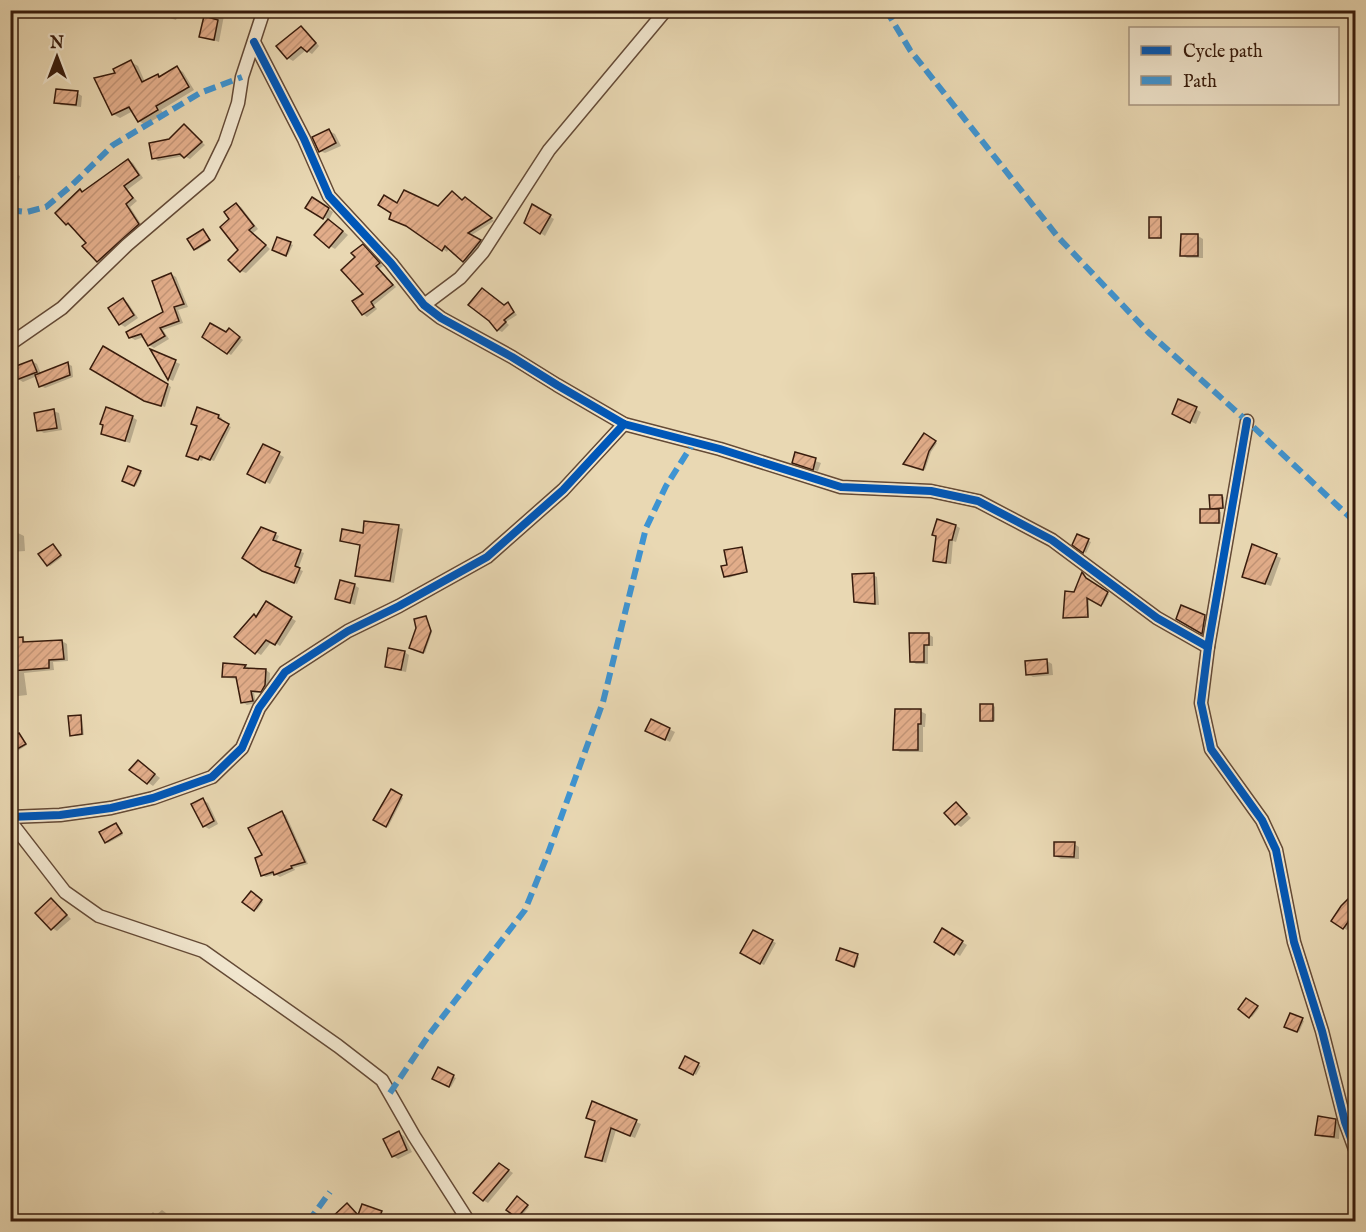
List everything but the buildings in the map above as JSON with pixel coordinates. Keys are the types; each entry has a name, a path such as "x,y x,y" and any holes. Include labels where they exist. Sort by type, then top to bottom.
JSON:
{"street":[{"path":"10,344 63,308 128,245 209,175 225,142 238,104 242,77 264,10"},
{"path":"424,305 460,278 483,252 549,150 666,10"},
{"path":"254,42 304,139 329,196 391,263 424,305 441,318 512,357 624,424 720,449 841,487 931,491 978,501 1052,540 1157,618 1208,647"},
{"path":"1247,421 1208,647 1202,703 1211,749 1262,820 1276,850 1294,942 1322,1031 1345,1122 1356,1152"},
{"path":"10,819 111,808 153,798 212,777 242,748 259,708 285,672 348,631 399,606 487,557 564,489 624,424"},
{"path":"10,819 65,892 99,916 203,951 338,1046 382,1080 414,1136 469,1221"}],"marked path":[{"path":"886,10 910,50 1058,237 1149,333 1356,523"},
{"path":"10,210 27,212 46,207 113,145 200,93 242,77"},
{"path":"390,1093 431,1032 525,910 603,702 646,528 666,486 694,442"},
{"path":"308,1222 330,1192"}],"cycle path":[{"path":"254,42 304,139 329,196 391,263 424,305 441,318 512,357 624,424 720,449 841,487 931,491 978,501 1052,540 1157,618 1208,647"},
{"path":"1247,421 1208,647 1201,703 1211,749 1262,820 1276,850 1294,942 1322,1031 1345,1122 1356,1152"},
{"path":"10,817 60,815 111,808 153,798 212,777 242,748 259,708 285,672 348,631 399,606 487,557 563,490 624,424"}]}
